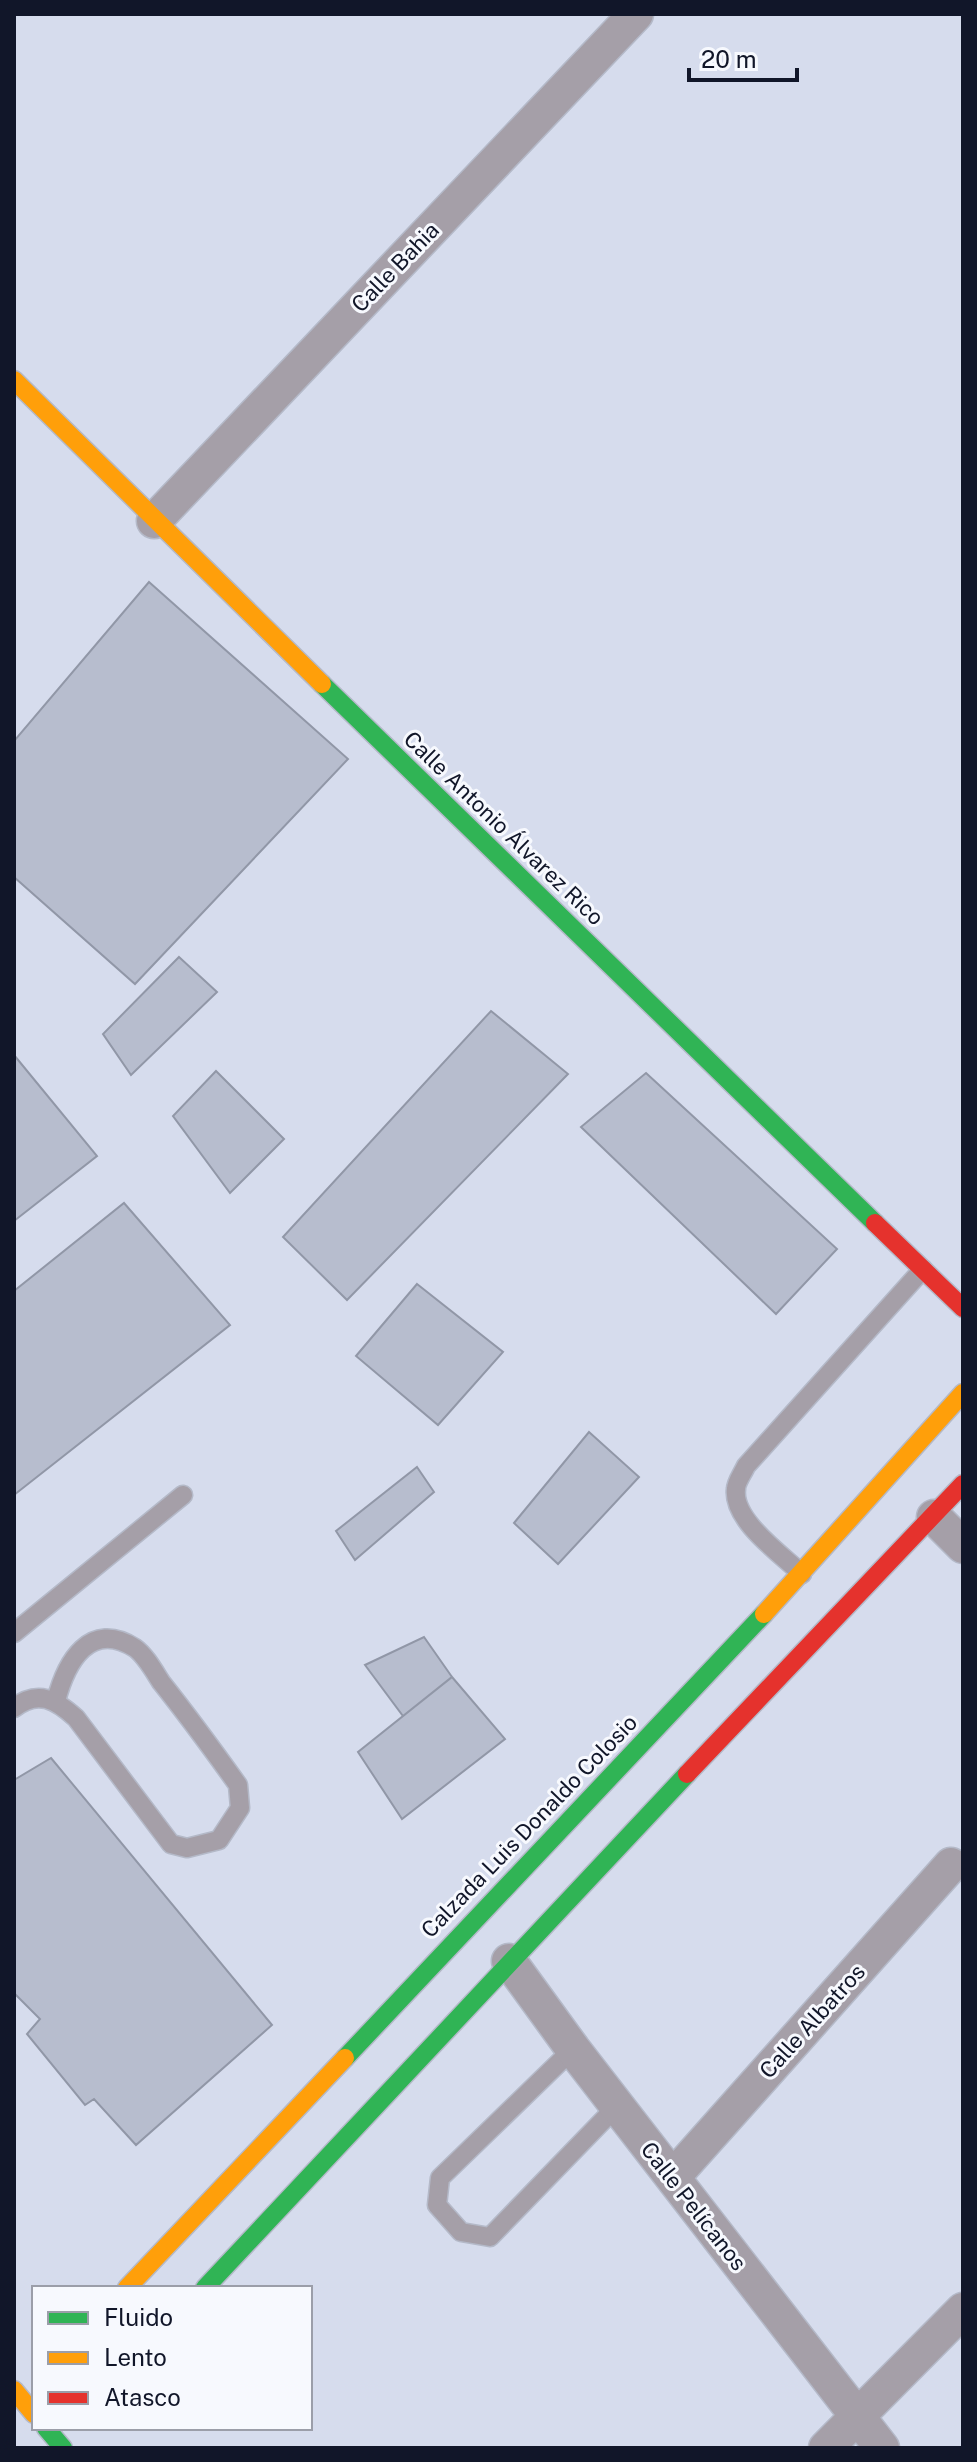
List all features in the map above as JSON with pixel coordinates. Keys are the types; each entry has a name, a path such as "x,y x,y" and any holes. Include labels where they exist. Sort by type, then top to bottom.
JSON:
{"main road":[{"name":"Calle Antonio Álvarez Rico","path":"14,380 154,521 963,1308"},
{"name":"Calzada Luis Donaldo Colosio","path":"129,2286 802,1574 963,1393"},
{"path":"207,2286 499,1952 934,1517 963,1484"},
{"path":"469,1923 499,1952"},
{"path":"47,2430 60,2447 73,2430"}],"street":[{"name":"Calle Bahia","path":"154,521 636,14"},
{"path":"934,1517 963,1546"},
{"name":"Calle Albatros","path":"673,2177 951,1865"},
{"name":"Calle Pelícanos","path":"499,1952 882,2448"},
{"path":"826,2448 963,2310"}],"lane":[{"path":"802,1574 750,1526 739,1509 735,1489 746,1466 923,1269"},
{"path":"14,1633 183,1495"},
{"path":"14,1708 23,1701 39,1698 56,1701 76,1718 171,1844 187,1848 219,1840 240,1808 238,1785 137,1649 111,1637 92,1642 77,1653 63,1674 56,1701"},
{"path":"573,2049 440,2178 437,2205 461,2232 490,2237 617,2106"}],"building":[{"path":"149,582 348,759 135,984 14,877 14,741"},
{"path":"179,957 217,992 131,1075 103,1034"},
{"path":"491,1011 568,1074 347,1300 283,1237"},
{"path":"14,1055 97,1156 14,1221"},
{"path":"216,1071 284,1139 230,1193 173,1116"},
{"path":"646,1073 837,1249 776,1314 581,1127"},
{"path":"124,1203 230,1325 14,1495 14,1291"},
{"path":"417,1284 503,1352 438,1425 356,1356"},
{"path":"589,1432 639,1477 558,1564 514,1523"},
{"path":"417,1467 434,1492 355,1560 336,1531"},
{"path":"424,1637 452,1677 403,1716 365,1665"},
{"path":"452,1677 505,1739 402,1819 358,1752"},
{"path":"51,1758 272,2025 136,2145 94,2099 85,2105 27,2034 40,2019 14,1993 14,1780"}],"traffic: fast":[{"path":"322,684 875,1223"},
{"path":"345,2058 764,1614"},
{"path":"207,2286 687,1774"},
{"path":"48,2430 63,2448"}],"traffic: slow":[{"path":"14,380 322,684"},
{"path":"764,1614 963,1393"},
{"path":"129,2286 345,2058"},
{"path":"14,2390 32,2412"}],"traffic: jam":[{"path":"875,1223 963,1308"},
{"path":"687,1774 963,1484"}]}
